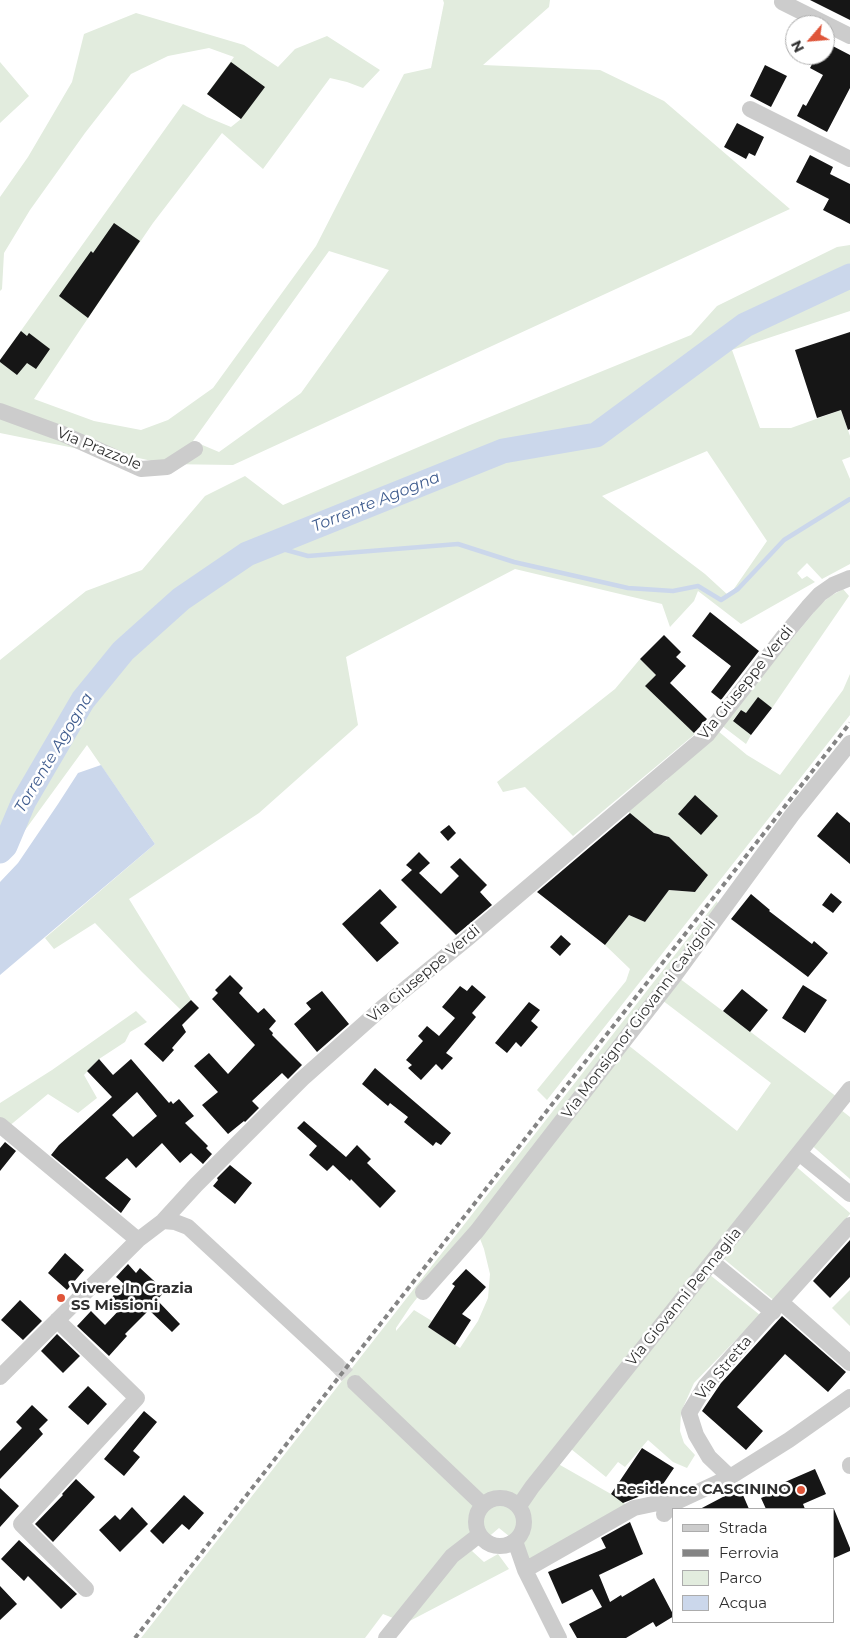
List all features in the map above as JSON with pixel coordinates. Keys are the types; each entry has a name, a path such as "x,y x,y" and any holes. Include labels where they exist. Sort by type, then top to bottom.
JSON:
{"street":[{"path":"782,2 850,36"},
{"path":"750,109 850,159"},
{"name":"Via Prazzole","path":"0,411 63,434 141,469 167,467 195,449"},
{"name":"Via Giuseppe Verdi","path":"0,1377 138,1240 163,1221 196,1185 302,1079 382,1008 468,938 707,735 808,607 820,594 833,585 850,578"},
{"name":"Via Monsignor Giovanni Cavigioli","path":"423,1292 478,1231 669,982 792,815 850,743"},
{"name":"Via Giovanni Pennaglia","path":"519,1506 532,1487 850,1088"},
{"path":"0,1125 138,1240"},
{"path":"799,1153 850,1194"},
{"path":"163,1221 175,1222 188,1227 336,1364"},
{"name":"Via Stretta","path":"730,1477 709,1458 696,1435 689,1413 706,1385 850,1225"},
{"path":"712,1262 850,1363"},
{"path":"57,1320 137,1398 21,1524 86,1589"},
{"path":"357,1385 482,1504"},
{"path":"525,1570 634,1508 658,1502 669,1508 730,1477 789,1440 850,1397"},
{"path":"505,1498 519,1506 523,1513 523,1528 515,1541 508,1545 491,1545 478,1535 475,1519 482,1504 489,1499 505,1498"},
{"path":"386,1638 452,1556 478,1535"},
{"path":"515,1541 525,1570 559,1638"}],"green space":[{"path":"443,0 550,0 549,7 483,65 600,70 664,101 790,209 233,465 165,464 121,454 84,450 0,433 0,360 183,104 231,127 241,119 207,94 234,57 209,48 168,56 131,74 85,133 30,210 4,253 2,289 0,291 0,197 28,157 72,82 84,34 136,13 244,45 278,67 295,49 327,36 380,70 363,88 330,78 263,169 222,133 153,223 34,399 94,421 141,430 168,420 213,388 316,246 404,74 431,68 444,3","holes":["329,251 389,270 301,393 219,452 193,441"]},
{"path":"0,62 29,96 0,123"},
{"path":"850,245 850,311 732,350 760,428 791,428 841,410 850,436 850,457 842,460 850,479 850,564 822,579 807,563 797,573 802,579 807,576 815,582 741,624 698,591 694,601 670,627 662,604 515,569 346,657 358,725 259,813 129,899 191,1000 181,1010 95,923 54,949 45,938 155,844 87,745 12,848 0,860 0,660 86,591 142,570 205,496 245,476 283,505 470,425 691,335 717,306 837,247","holes":["707,451 767,541 729,596 705,574 602,496"]},
{"path":"843,589 849,596 772,708 758,698 746,713 741,710 733,720 751,735 746,744 721,725 819,606 829,597"},
{"path":"640,659 656,675 646,686 695,734 573,836 525,787 503,792 497,782 615,689"},
{"path":"850,674 850,715 547,1100 537,1090 626,981 630,969 605,945 629,915 645,922 669,890 695,892 708,875 669,837 654,833 626,810 667,780 666,776 718,731 747,755 780,775 843,690"},
{"path":"717,901 718,904 589,1076 410,1307 396,1328 396,1331 414,1310 432,1321 428,1327 460,1348 478,1321 488,1298 490,1274 477,1231 623,1041 737,1131 771,1083 658,997 675,975 841,1100 836,1106 850,1117 850,1179 808,1142 792,1163 850,1214 777,1303 718,1254 705,1271 760,1315 694,1383 681,1412 680,1431 684,1443 695,1455 687,1468 673,1462 648,1440 625,1467 618,1462 606,1477 566,1445 553,1461 611,1494 631,1508 527,1568 515,1541 499,1528 472,1551 484,1562 498,1554 509,1569 402,1625 393,1618 383,1614 365,1638 141,1638"},
{"path":"136,1011 147,1022 130,1032 125,1042 99,1059 84,1075 97,1098 78,1113 48,1094 8,1127 0,1121 0,1103 52,1070"},
{"path":"850,1290 850,1326 832,1308"}],"water":[{"path":"101,765 155,844 0,975 0,882 18,863 78,773"}],"building":[{"path":"810,0 850,0 850,20"},
{"path":"835,47 850,55 850,88 827,132 797,116 803,104 806,106 823,75 810,68 812,65 835,65"},
{"path":"231,62 265,87 241,119 207,94"},
{"path":"765,65 787,76 771,107 750,96"},
{"path":"737,123 764,137 755,156 749,153 746,159 724,147"},
{"path":"810,155 833,167 830,174 850,184 850,224 823,210 829,199 796,182"},
{"path":"114,223 140,241 88,318 59,296 91,251 93,253"},
{"path":"21,331 27,336 29,333 50,349 36,369 27,363 17,375 0,360"},
{"path":"850,332 850,429 848,430 841,410 817,418 795,350"},
{"path":"710,612 759,651 721,700 711,692 731,666 692,636"},
{"path":"664,635 681,652 676,657 686,666 670,683 707,719 694,733 645,686 656,675 640,659"},
{"path":"758,697 772,708 751,735 733,721 741,710 746,713"},
{"path":"695,795 718,816 701,835 678,814"},
{"path":"837,812 850,823 850,864 817,836"},
{"path":"630,813 654,833 669,837 708,875 695,892 669,890 645,922 629,915 605,945 537,892"},
{"path":"449,825 456,833 448,841 440,832"},
{"path":"419,852 430,863 419,873 441,894 459,876 450,867 460,858 487,885 480,892 492,905 456,935 401,880 412,870 406,865"},
{"path":"380,889 397,907 380,923 399,943 377,962 342,924"},
{"path":"831,893 842,902 833,913 822,905"},
{"path":"751,894 769,911 812,944 814,941 828,953 808,977 731,919"},
{"path":"561,935 571,944 560,956 550,947"},
{"path":"230,975 243,988 239,993 258,1013 264,1008 276,1021 269,1029 273,1033 272,1035 302,1065 288,1079 282,1073 252,1101 259,1108 245,1122 228,1134 202,1105 218,1092 194,1066 209,1053 228,1074 255,1045 212,999 218,993 215,990"},
{"path":"472,985 486,997 472,1013 476,1017 446,1053 453,1058 442,1070 436,1064 421,1080 408,1068 412,1065 406,1060 423,1041 418,1036 427,1026 439,1036 455,1018 442,1007 460,986 467,991"},
{"path":"803,985 827,1000 805,1033 782,1018"},
{"path":"742,989 768,1010 750,1032 723,1011"},
{"path":"322,991 349,1024 317,1052 294,1024 311,1009 306,1003"},
{"path":"191,1000 199,1008 182,1025 186,1032 163,1062 144,1044"},
{"path":"529,1002 540,1010 531,1021 538,1027 521,1047 516,1042 507,1053 495,1043"},
{"path":"99,1059 113,1075 131,1059 169,1103 171,1101 173,1104 179,1099 194,1116 185,1123 208,1146 206,1148 212,1154 203,1164 191,1153 180,1163 162,1143 136,1168 127,1158 105,1178 131,1199 121,1213 51,1155 59,1145 112,1097 87,1071","holes":["137,1092 157,1116 133,1137 112,1115"]},
{"path":"375,1068 451,1133 441,1145 436,1142 433,1146 404,1122 408,1117 390,1103 388,1106 362,1084"},
{"path":"304,1121 346,1157 357,1145 371,1159 367,1163 396,1191 380,1208 351,1179 350,1181 333,1165 327,1171 309,1155 317,1146 297,1128"},
{"path":"5,1142 16,1151 0,1171 0,1148"},
{"path":"230,1165 252,1183 235,1204 213,1186 218,1180 217,1178"},
{"path":"850,1240 850,1277 830,1298 813,1281"},
{"path":"65,1253 84,1270 67,1290 48,1273"},
{"path":"128,1264 136,1273 140,1268 165,1291 157,1300 180,1324 172,1332 149,1310 125,1334 127,1336 109,1356 77,1326 91,1311 105,1325 122,1307 112,1297 124,1284 116,1277"},
{"path":"466,1269 486,1287 462,1314 471,1320 455,1345 428,1327 455,1286 452,1284"},
{"path":"20,1300 42,1321 23,1340 1,1320"},
{"path":"782,1316 846,1372 828,1392 785,1354 737,1407 763,1431 746,1450 702,1411 721,1383"},
{"path":"57,1334 80,1356 63,1373 41,1351"},
{"path":"88,1386 107,1404 88,1425 68,1407"},
{"path":"32,1405 48,1420 39,1429 43,1434 0,1479 0,1451 22,1428 16,1422"},
{"path":"144,1411 157,1422 133,1451 140,1457 124,1476 104,1459"},
{"path":"642,1448 674,1468 659,1490 648,1483 638,1497 623,1503 611,1494"},
{"name":"Residence CASCININO","path":"815,1469 826,1494 803,1504 805,1508 766,1508 761,1498 787,1487 785,1482"},
{"path":"76,1479 95,1497 53,1542 35,1524"},
{"path":"0,1488 19,1506 0,1527"},
{"path":"740,1488 749,1508 702,1508"},
{"path":"184,1495 204,1513 189,1530 182,1524 163,1544 150,1531"},
{"path":"132,1507 148,1524 120,1552 99,1530 115,1515 120,1520"},
{"path":"835,1511 850,1548 850,1551 835,1558"},
{"path":"630,1522 643,1554 599,1575 610,1602 654,1578 672,1612 672,1617 656,1627 653,1622 626,1638 577,1638 569,1624 602,1607 592,1589 562,1604 548,1572 606,1548 601,1538"},
{"path":"19,1540 77,1594 61,1609 28,1576 24,1581 1,1559"},
{"path":"0,1586 17,1604 0,1620"}],"waterway":[{"name":"Torrente Agogna","path":"0,851 5,846 24,801 83,700 123,651 181,599 247,554 503,451 596,435 745,325 850,276"},
{"path":"268,545 308,556 458,544 514,562 628,588 673,591 698,586 721,600 738,589 784,540 850,499"}],"tunnel":[{"path":"336,1364 355,1383"}],"railway":[{"path":"135,1638 850,723"}],"place":[{"name":"Vivere In Grazia SS Missioni","path":"61,1298"},
{"name":"Residence CASCININO","path":"801,1490"}]}
